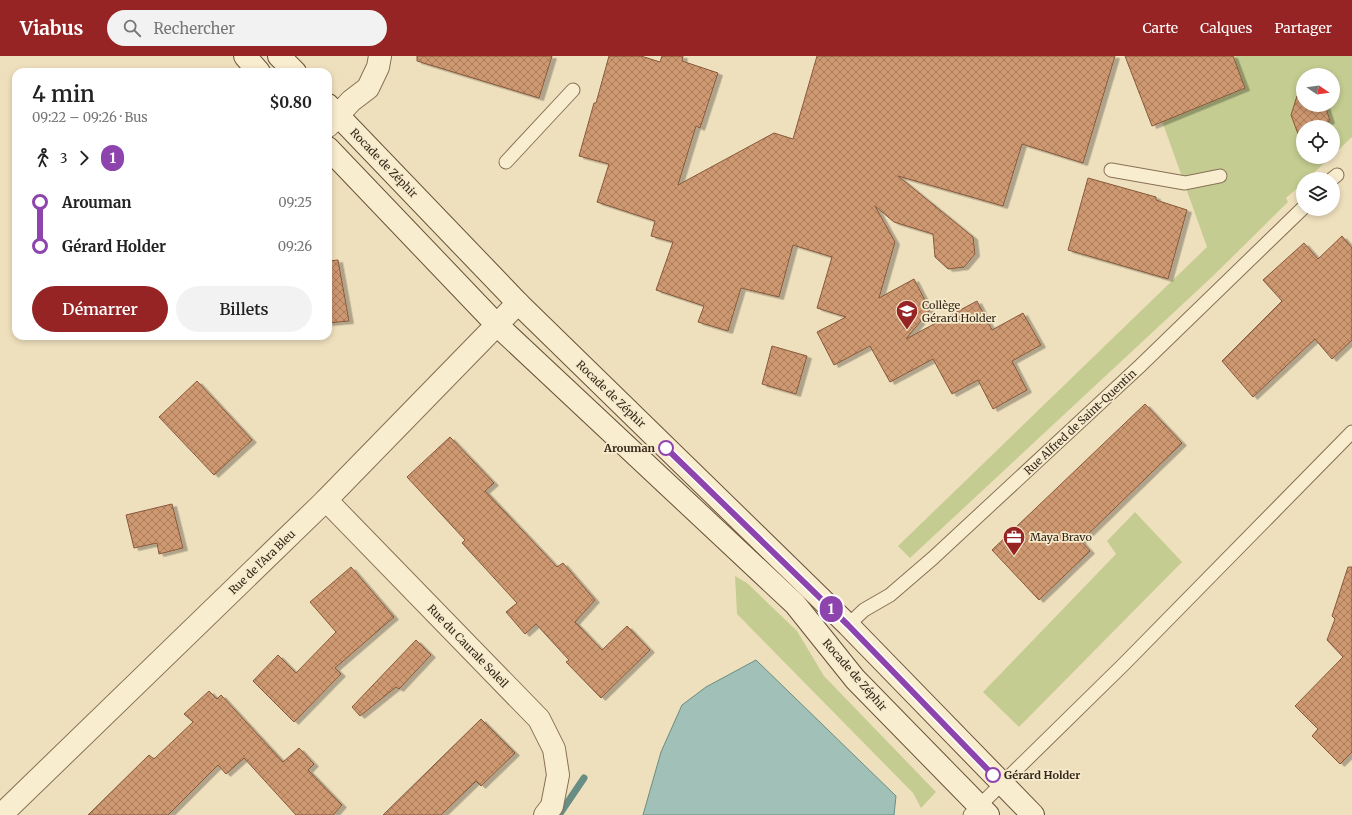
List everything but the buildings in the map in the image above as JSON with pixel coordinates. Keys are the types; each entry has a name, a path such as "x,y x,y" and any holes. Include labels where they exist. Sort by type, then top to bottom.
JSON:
{"main road":[{"path":"245,56 256,68"},
{"path":"279,56 291,68"},
{"path":"336,112 368,88 378,67 380,56"},
{"name":"Rocade de Zéphir","path":"336,112 518,303 848,625 1031,814"},
{"name":"Rocade de Zéphir","path":"332,152 497,325 795,604 855,679 979,812"},
{"name":"Rue de l'Ara Bleu","path":"1,815 326,500 518,303"},
{"name":"Rue du Caurale Soleil","path":"326,500 539,719 554,749 558,775 552,806 545,815"}],"lane":[{"path":"506,162 573,90"},
{"path":"1111,170 1185,183 1220,176"},
{"name":"Rue Alfred de Saint-Quentin","path":"848,625 864,610 890,595 939,552 1140,366 1296,215"},
{"path":"979,812 1002,784 1124,664 1352,432"}],"green space":[{"path":"1125,56 1352,56 1352,137 1340,148 1340,120 1296,120 1296,164 1323,164 1315,172 1296,172 1296,189 1286,198 1288,202 1213,276 910,558 898,546 1207,247 1162,121"},
{"path":"1135,512 1182,562 1019,727 983,692 1116,554 1107,541"},
{"path":"735,576 747,583 797,631 824,676 936,792 921,808 913,793 737,614"}],"water":[{"path":"756,660 896,796 894,815 643,815 661,752 682,705 706,687"}],"waterway":[{"path":"559,815 584,778"}],"bus line":[{"name":"1","path":"666,448 848,625 993,775"}],"place":[{"name":"Collège Gérard Holder","path":"907,330"},
{"name":"Arouman","path":"666,448"},
{"name":"Maya Bravo","path":"1014,556"},
{"name":"Gérard Holder","path":"993,775"}]}
